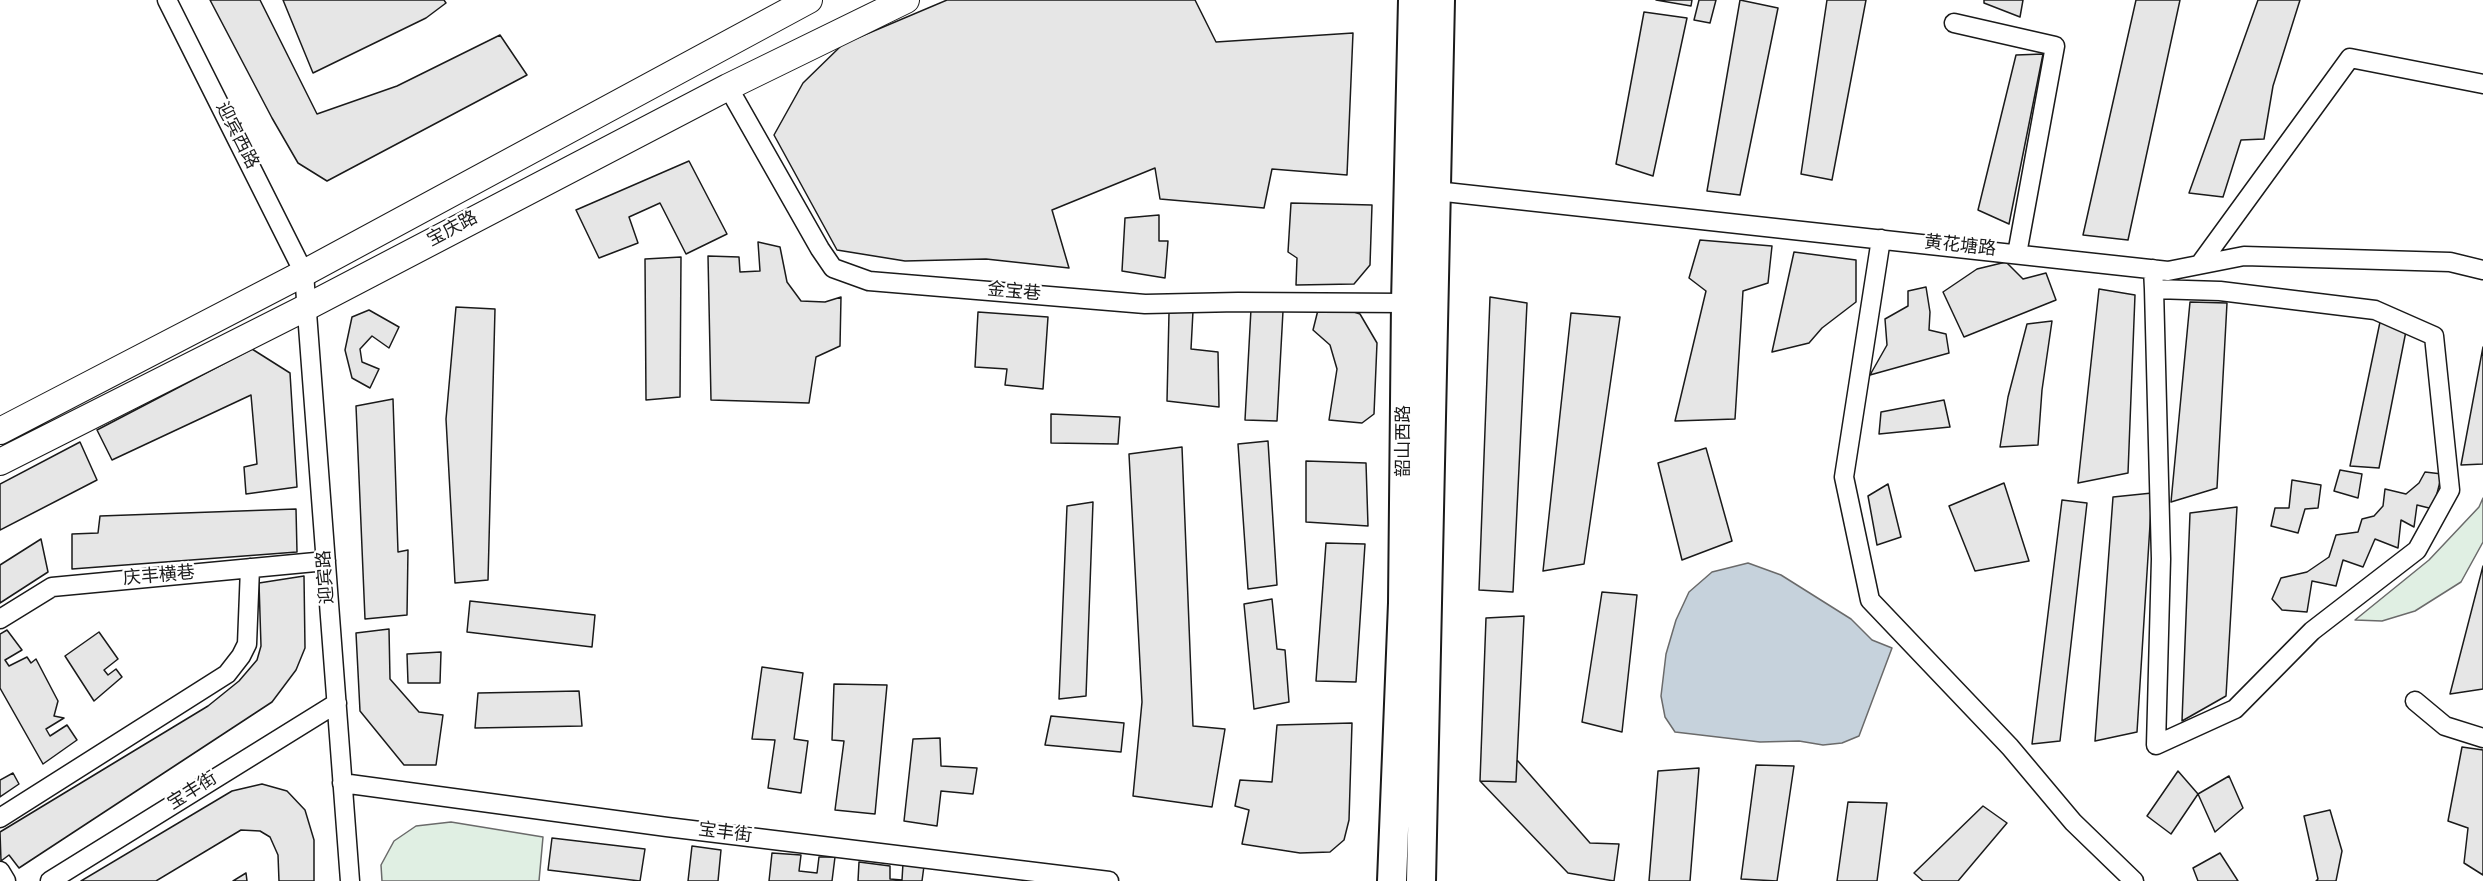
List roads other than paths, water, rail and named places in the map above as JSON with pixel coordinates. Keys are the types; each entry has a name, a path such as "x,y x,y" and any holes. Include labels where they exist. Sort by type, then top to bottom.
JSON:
{"main road":[{"name":"韶山西路","path":"1392,881 1403,603 1406,303 1413,0"},
{"name":"韶山西路","path":"1421,881 1440,0"},
{"path":"1439,53 1458,0"}],"street":[{"name":"迎宾西路","path":"167,0 304,273"},
{"name":"宝庆路","path":"0,431 304,273 809,0"},
{"name":"宝庆路","path":"0,462 307,306 728,87 906,0"},
{"path":"1954,23 2055,46 2018,254"},
{"path":"2200,264 2350,58 2483,84"},
{"name":"金宝巷","path":"728,87 833,268 869,281 1144,304 1406,303"},
{"name":"黄花塘路","path":"1436,191 2168,271 2244,256 2450,262 2483,270"},
{"path":"1881,239 1844,477 1870,600 2010,747 2073,822 2134,881"},
{"path":"2153,269 2161,559 2156,745 2235,709 2312,631 2417,550 2450,490 2434,336 2375,310 2220,291 2154,289"},
{"name":"迎宾路","path":"304,273 350,881"},
{"name":"庆丰横巷","path":"0,619 52,587 326,561"},
{"path":"0,818 227,674 247,644 250,568"},
{"path":"2415,701 2445,726 2483,738"},
{"name":"宝丰街","path":"50,881 337,703"},
{"name":"宝丰街","path":"342,783 1044,877 1109,881"},
{"path":"0,871 6,881"}]}
